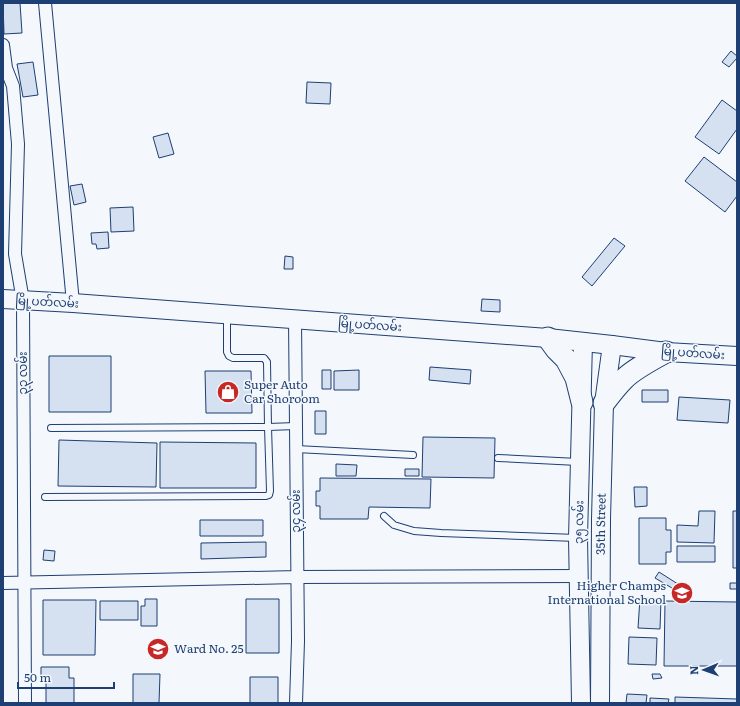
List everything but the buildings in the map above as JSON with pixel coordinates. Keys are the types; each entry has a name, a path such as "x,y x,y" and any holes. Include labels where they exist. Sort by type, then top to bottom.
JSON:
{"highway":[{"path":"548,338 566,359 576,378 582,402"},
{"path":"604,404 625,378 666,352"}],"main road":[{"name":"မြို့ပတ်လမ်း","path":"3,299 548,338 666,352 737,356"},
{"name":"၃၅ လမ်း","path":"581,703 578,538 583,342"},
{"name":"35th Street","path":"600,703 604,404 612,345"},
{"path":"579,519 602,519"}],"street":[{"path":"45,3 74,303"},
{"name":"၃၃ လမ်း","path":"3,45 6,68 13,86 18,144 15,254 23,301 25,703"},
{"name":"၃၄ လမ်း","path":"295,319 298,641 296,703"},
{"path":"3,583 297,577 579,576"}],"lane":[{"path":"45,497 269,495 267,362 264,358 233,358 229,356 227,352 227,314"},
{"path":"51,428 296,426"},
{"path":"296,449 413,455"},
{"path":"498,458 580,462"},
{"path":"384,516 394,525 414,531 578,538"}],"place":[{"name":"Super Auto Car Shoroom","path":"228,392"},
{"name":"Higher Champs International School","path":"682,593"},
{"name":"Ward No. 25","path":"158,649"}]}
